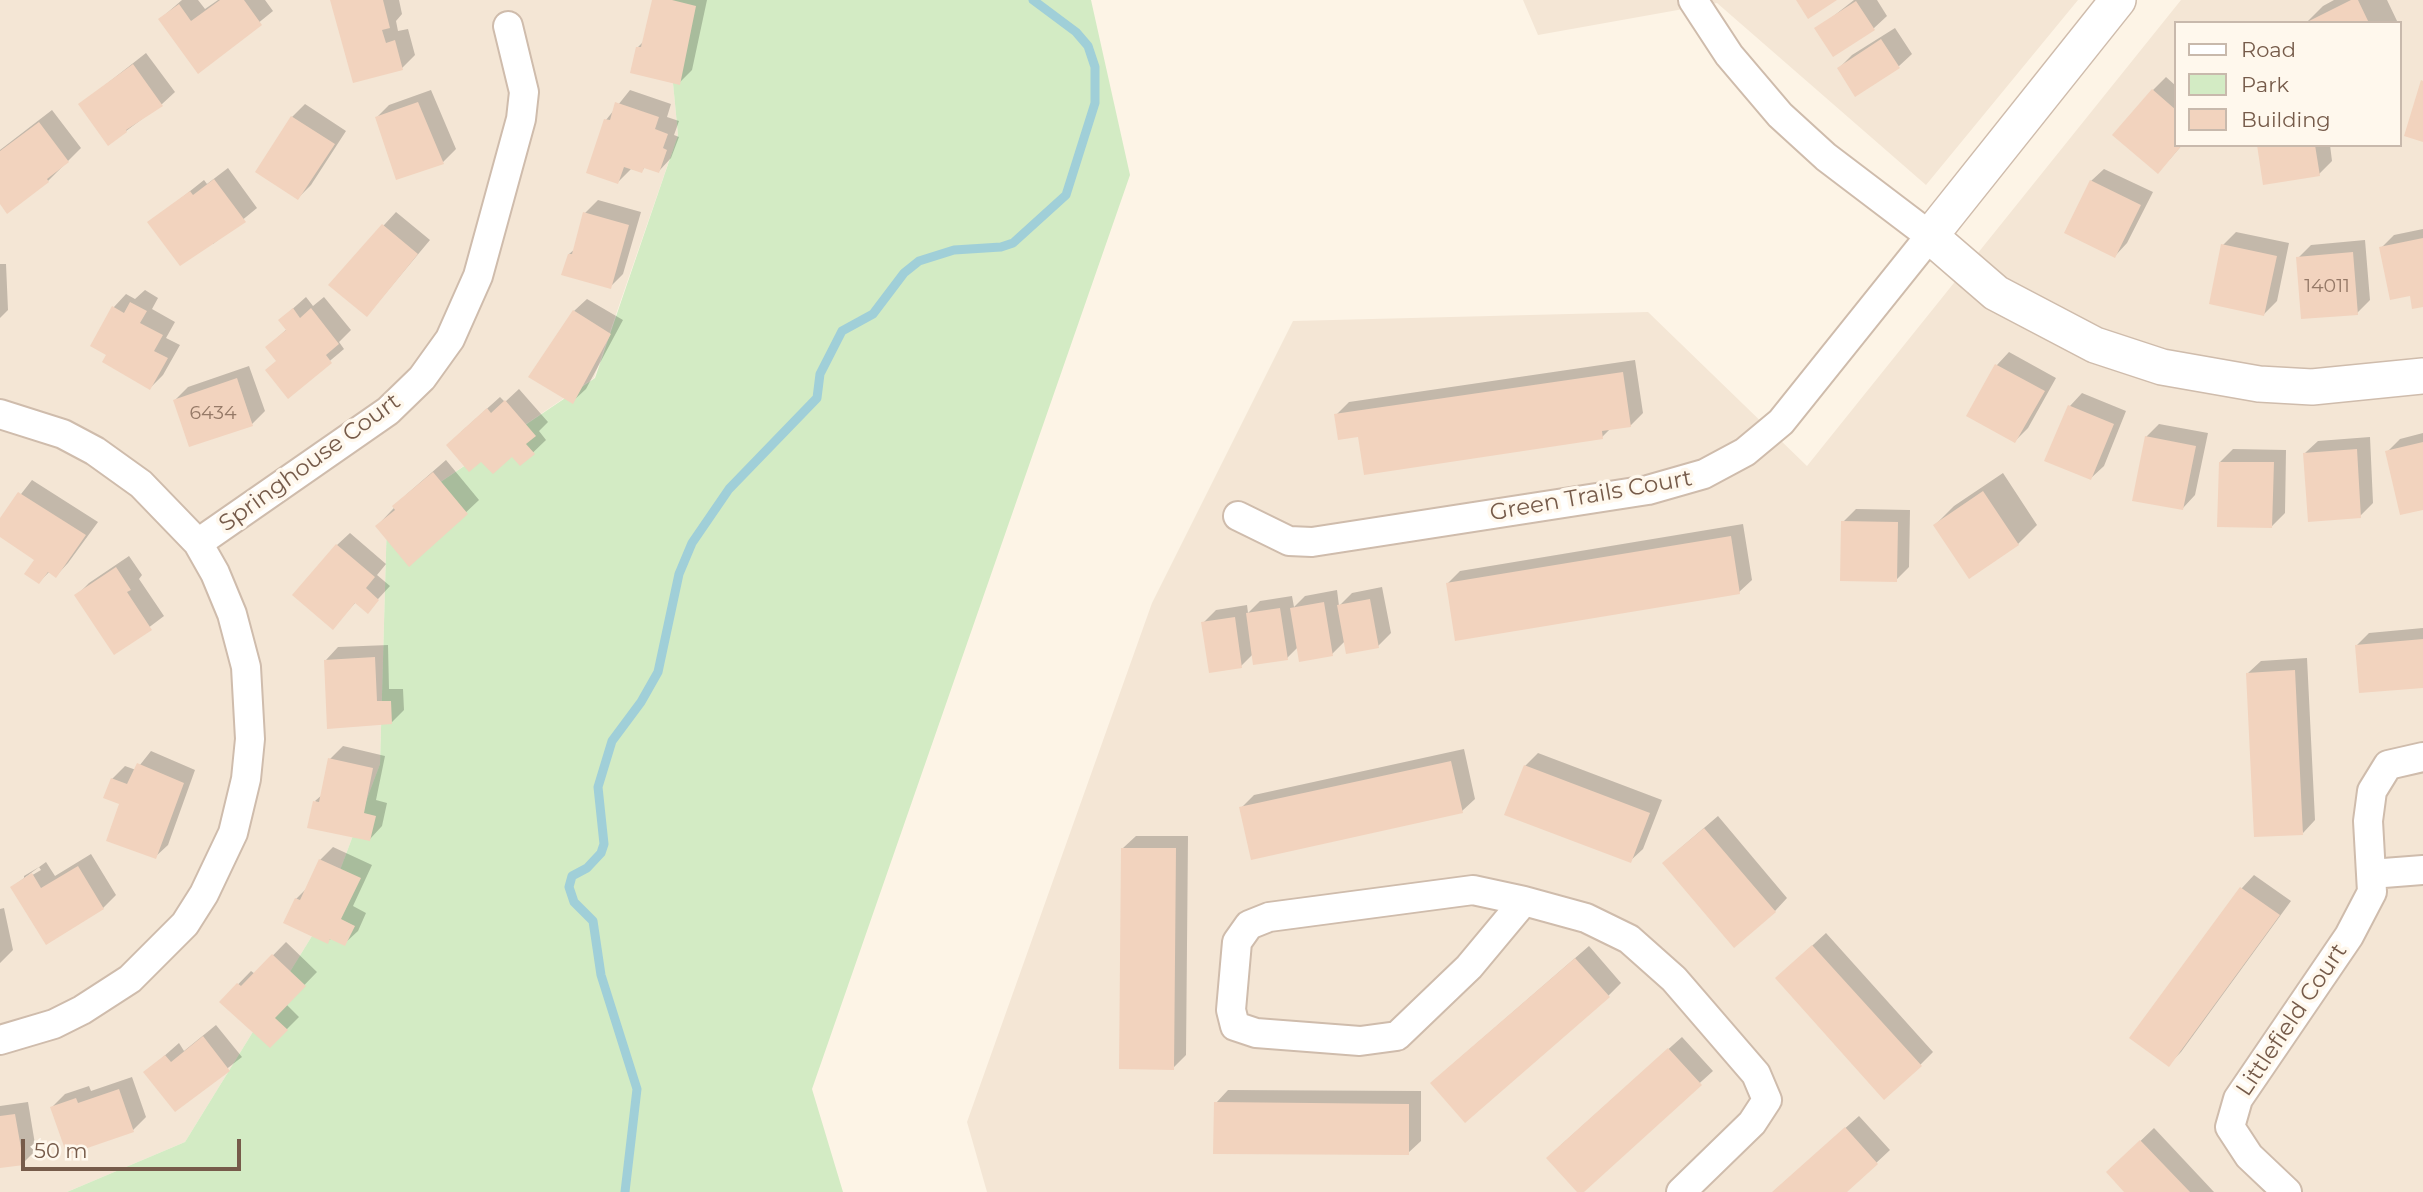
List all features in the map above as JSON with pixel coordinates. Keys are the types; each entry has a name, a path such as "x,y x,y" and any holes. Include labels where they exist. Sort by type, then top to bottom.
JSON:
{"street":[{"path":"1693,0 1728,55 1780,115 1826,156 1930,236 1996,293 2095,345 2162,367 2259,384 2312,387 2423,376"},
{"path":"1930,236 2118,0"},
{"name":"Springhouse Court","path":"198,543 388,411 422,377 450,339 478,276 521,119 524,92 508,26"},
{"name":"Green Trails Court","path":"1238,516 1289,541 1312,542 1648,490 1704,474 1745,452 1781,422 1930,236"},
{"path":"0,414 63,434 95,451 141,484 198,543 215,573 232,614 246,667 249,698 246,779 224,857 184,924 130,979 82,1010 54,1024 0,1040"},
{"name":"Littlefield Court","path":"2287,1192 2249,1156 2230,1127 2238,1099 2349,936 2372,892 2368,821 2372,791 2388,765 2423,757"},
{"path":"2371,874 2423,870"},
{"path":"1524,901 1469,967 1397,1036 1360,1041 1256,1033 1235,1026 1231,1010 1237,942 1249,925 1269,917 1473,890 1524,901 1587,918 1629,939 1693,1000 1756,1074 1767,1100 1752,1123 1681,1192"}],"shaded area":[{"path":"0,0 665,0 678,135 594,378 387,518 380,764 320,923 185,1142 67,1192 0,1192"},
{"path":"1523,0 2078,0 1926,185 1717,3 1538,35"},
{"path":"2181,0 2423,0 2423,1192 987,1192 967,1122 1152,603 1293,321 1648,312 1807,466"}],"green space":[{"path":"665,0 1091,0 1130,175 812,1089 843,1192 67,1192 185,1142 320,923 380,764 387,518 595,378 678,135"}],"building":[{"path":"220,0 244,0 262,25 198,74 158,19 179,4 191,21"},
{"path":"330,0 383,0 390,28 382,30 386,43 395,40 403,70 353,83"},
{"path":"652,0 672,0 696,6 680,85 630,73 636,47 641,47"},
{"path":"1796,0 1837,0 1808,19"},
{"path":"2351,0 2358,0 2368,21 2309,21"},
{"path":"1856,1 1875,30 1833,57 1814,28"},
{"path":"1881,39 1900,68 1855,97 1837,68"},
{"path":"133,64 163,106 126,130 127,132 108,146 78,104"},
{"path":"2421,80 2423,81 2423,142 2404,136"},
{"path":"2152,89 2174,108 2174,147 2180,147 2158,174 2112,135"},
{"path":"418,102 444,164 396,180 375,117"},
{"path":"615,102 659,117 655,129 668,134 663,148 667,150 659,173 644,168 642,173 624,167 618,184 586,173 604,119 610,120"},
{"path":"291,116 335,144 298,200 255,172"},
{"path":"39,122 69,162 47,179 49,182 7,214 0,204 0,151"},
{"path":"2257,147 2315,147 2320,176 2263,185"},
{"path":"214,179 246,222 180,266 147,222 190,191 193,195"},
{"path":"2090,180 2141,205 2115,258 2064,233"},
{"path":"583,212 629,225 611,289 561,275 568,254 572,254"},
{"path":"382,224 418,254 367,317 328,285"},
{"path":"2423,238 2423,307 2412,309 2410,296 2390,300 2379,247"},
{"path":"2221,244 2277,256 2264,316 2209,304"},
{"path":"2353,252 2358,315 2301,319 2296,257"},
{"path":"130,302 147,311 140,323 163,335 154,351 168,358 150,390 102,362 106,355 90,346 112,306 124,313"},
{"path":"293,308 300,318 311,308 339,344 326,355 332,363 288,399 265,370 276,361 265,347 286,330 278,320"},
{"path":"573,310 611,334 573,404 528,377"},
{"path":"1995,364 2045,391 2015,443 1966,416"},
{"path":"1623,372 1631,427 1602,431 1603,439 1364,475 1358,437 1338,440 1334,414"},
{"path":"237,378 253,426 189,447 173,400"},
{"path":"505,400 536,436 526,444 535,454 520,466 512,457 493,474 481,462 469,472 446,445 487,408 491,413"},
{"path":"2068,405 2114,424 2091,480 2044,461"},
{"path":"2145,436 2196,446 2183,510 2132,501"},
{"path":"2423,442 2423,510 2400,515 2385,451"},
{"path":"2357,449 2361,518 2308,522 2303,453"},
{"path":"2219,462 2274,462 2272,528 2217,527"},
{"path":"433,472 468,514 409,567 375,526 395,510 392,506"},
{"path":"1983,491 2019,545 1969,579 1933,525"},
{"path":"18,492 86,535 56,578 48,572 39,584 24,574 34,560 0,537 0,518"},
{"path":"1841,521 1898,522 1897,582 1840,581"},
{"path":"1731,536 1740,594 1455,641 1446,583"},
{"path":"336,544 375,577 366,588 379,600 368,614 355,603 333,630 292,595"},
{"path":"116,567 131,590 127,592 152,630 114,655 74,595"},
{"path":"1370,599 1379,648 1346,654 1337,605"},
{"path":"1324,602 1333,656 1299,662 1290,608"},
{"path":"1280,608 1288,660 1253,665 1246,613"},
{"path":"1235,617 1242,668 1209,673 1201,622"},
{"path":"2423,639 2423,688 2359,693 2355,645"},
{"path":"375,657 377,701 391,701 392,724 327,729 324,660"},
{"path":"2295,670 2303,835 2254,837 2246,673"},
{"path":"328,758 373,768 364,813 376,816 370,841 307,828 313,801 319,802"},
{"path":"1451,761 1463,813 1251,860 1239,807"},
{"path":"137,763 184,783 156,859 106,841 119,804 103,798 111,778 127,784"},
{"path":"1524,765 1650,813 1631,863 1504,815"},
{"path":"1704,828 1776,912 1734,948 1662,863"},
{"path":"1121,848 1176,848 1174,1070 1119,1069"},
{"path":"319,859 361,878 341,919 355,926 345,946 330,939 328,944 283,923 295,898 300,900"},
{"path":"78,866 104,909 46,945 10,887 32,873 41,888"},
{"path":"2240,887 2280,915 2169,1067 2129,1038"},
{"path":"1812,945 1922,1066 1884,1100 1775,978"},
{"path":"272,954 306,986 275,1018 288,1030 270,1048 219,1002 237,983 241,986"},
{"path":"1575,958 1610,997 1465,1123 1430,1083"},
{"path":"203,1036 230,1071 175,1112 143,1072 165,1055 171,1062"},
{"path":"1668,1048 1702,1085 1584,1192 1577,1192 1546,1158"},
{"path":"119,1089 134,1132 67,1155 50,1107 76,1098 78,1103"},
{"path":"1214,1102 1409,1104 1409,1155 1213,1154"},
{"path":"15,1114 24,1165 0,1168 0,1116"},
{"path":"1845,1127 1878,1164 1847,1192 1772,1192"},
{"path":"2140,1140 2190,1192 2124,1192 2106,1172"}],"waterway":[{"path":"625,1192 637,1089 601,975 593,921 574,902 569,887 572,876 587,868 601,853 604,844 598,787 612,741 641,702 658,672 679,574 692,543 729,489 817,398 820,374 842,331 873,314 904,273 919,261 954,250 1001,247 1013,243 1066,195 1095,103 1095,67 1088,46 1076,32 1033,0"}]}
